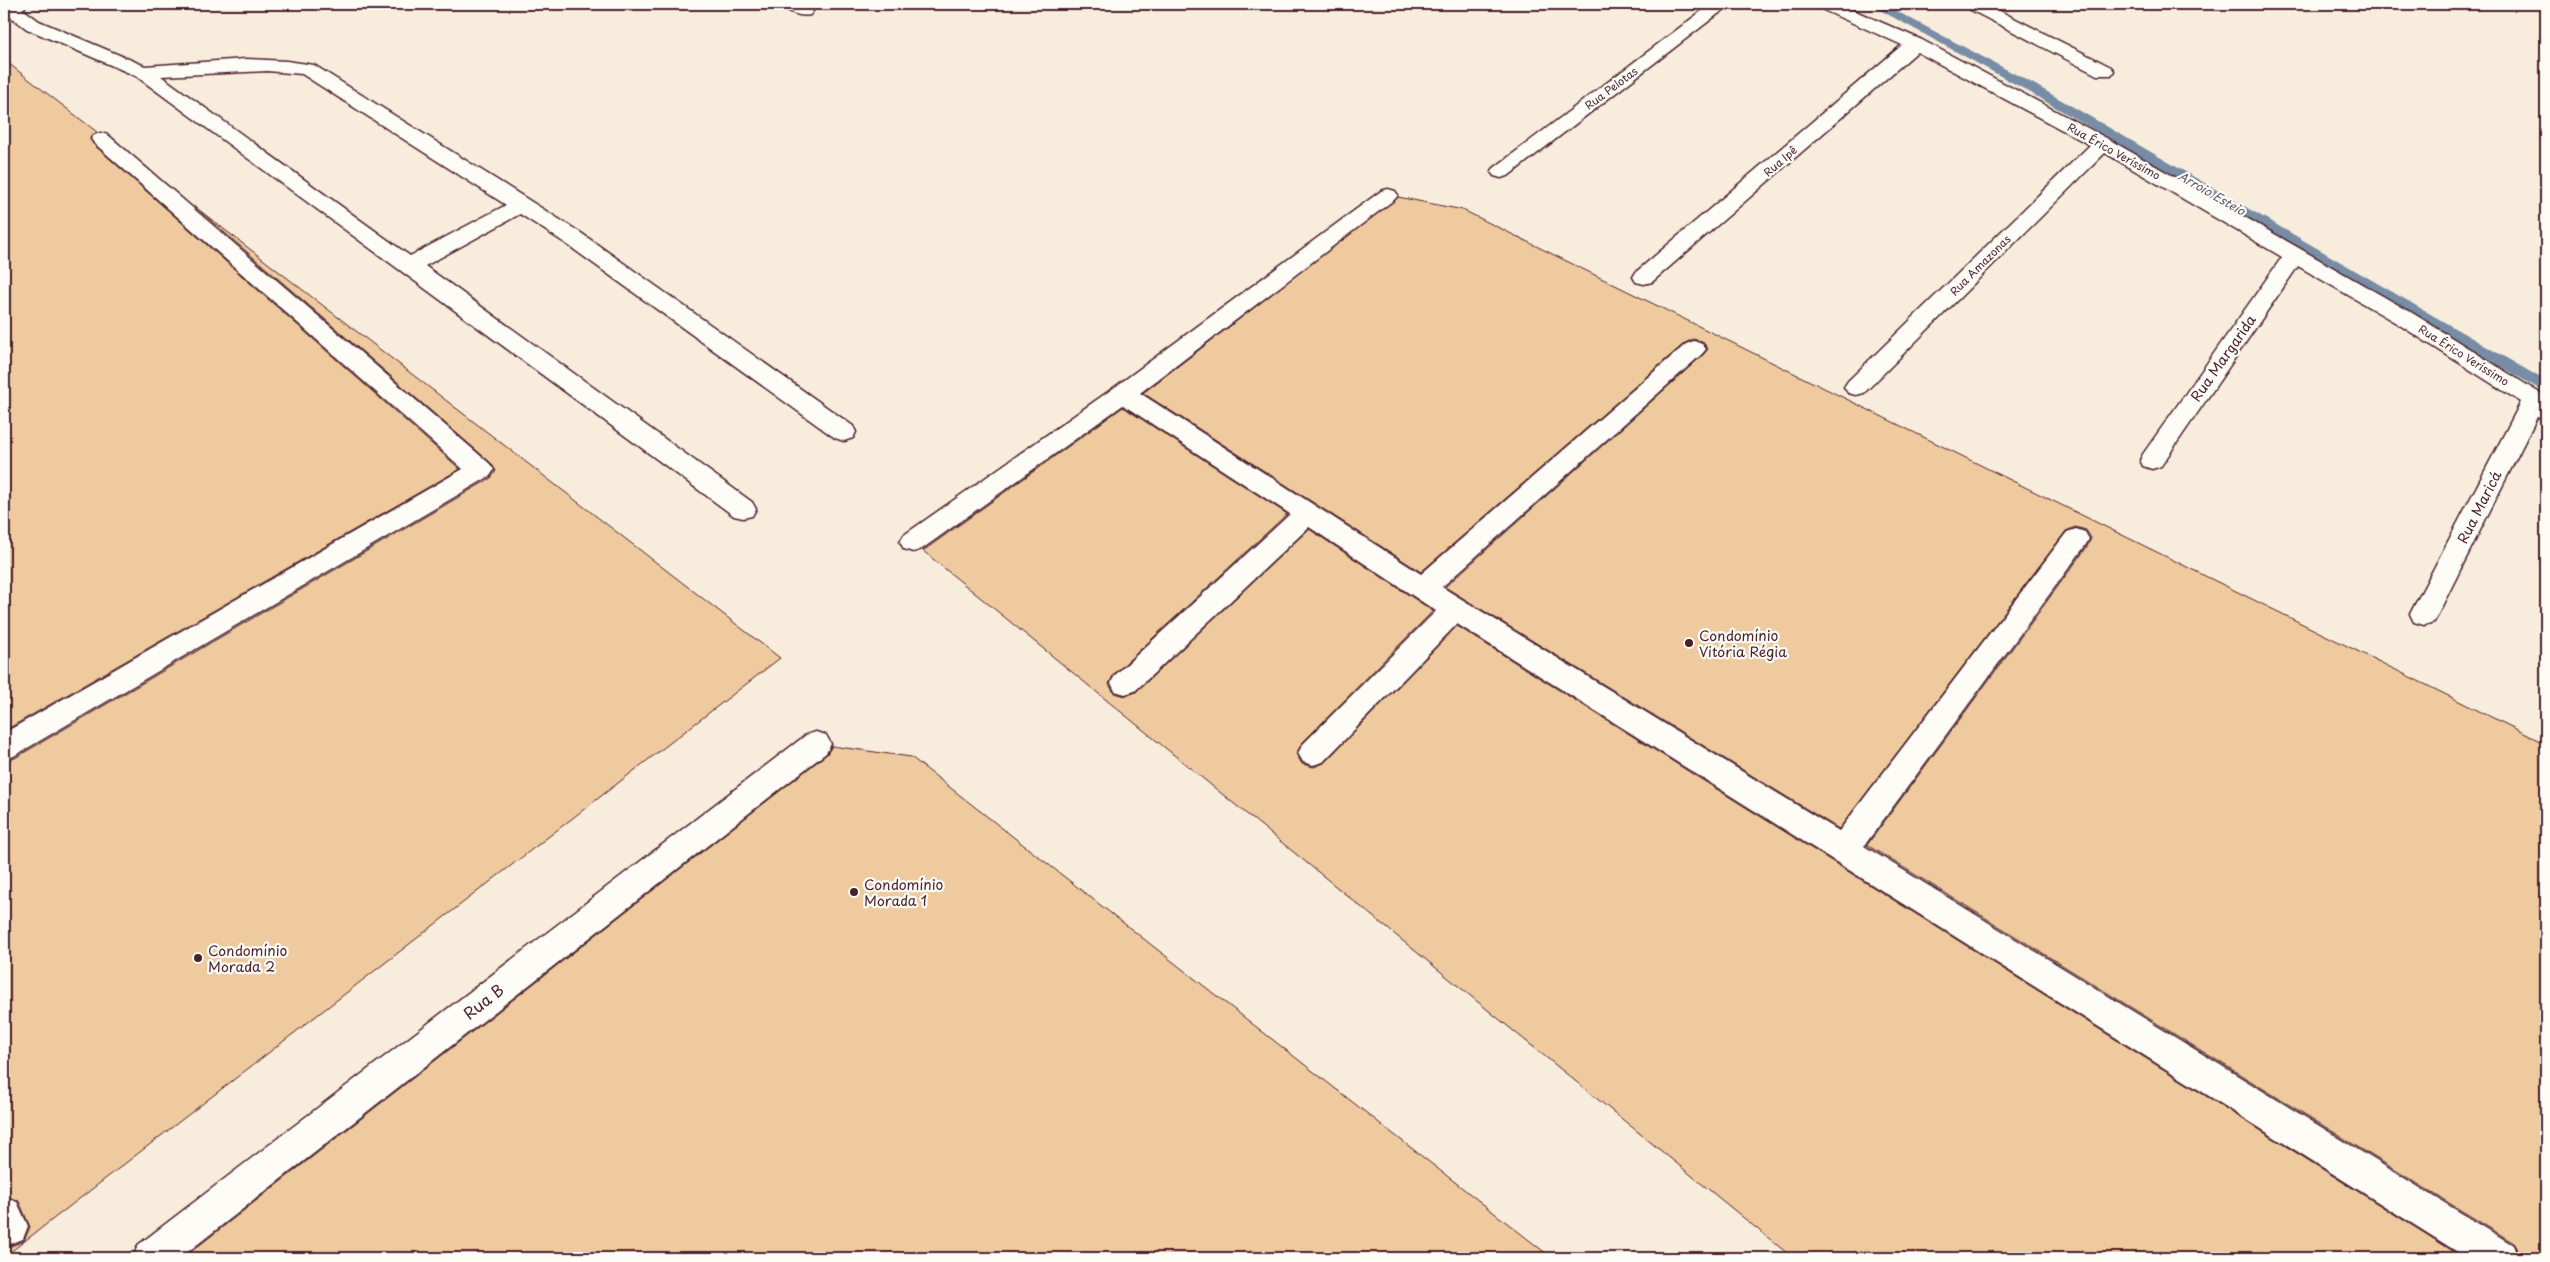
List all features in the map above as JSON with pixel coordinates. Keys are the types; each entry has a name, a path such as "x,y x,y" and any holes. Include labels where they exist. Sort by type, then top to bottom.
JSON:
{"street":[{"name":"Rua Pelotas","path":"1501,172 1722,4"},
{"name":"Rua Érico Veríssimo","path":"1825,4 1915,44 2103,144 2406,318 2540,405"},
{"path":"1973,4 2104,71"},
{"path":"10,7 32,25 144,72 743,509"},
{"name":"Rua Ipê","path":"1644,277 1915,44"},
{"path":"144,72 284,65 307,69 572,238 844,432"},
{"path":"4,747 481,470 101,139"},
{"name":"Rua Amazonas","path":"1856,387 2103,144"},
{"path":"913,542 1124,393 1388,195"},
{"path":"408,266 521,205"},
{"name":"Rua Margarida","path":"2152,460 2295,255"},
{"path":"1424,588 1694,349"},
{"path":"1124,393 1455,609 2500,1258"},
{"name":"Rua Maricá","path":"2424,614 2540,405"},
{"path":"1125,683 1308,513"},
{"path":"1843,850 2076,539"},
{"path":"1313,753 1455,609"},
{"name":"Rua B","path":"151,1258 816,744"}],"building":[{"path":"4,60 97,132 90,138 93,144 460,469 4,731"},
{"path":"1398,197 1463,210 2546,744 2546,1258 2520,1258 2514,1243 1867,845 2087,547 2091,538 2086,530 2075,527 2066,531 1839,829 1445,587 1703,355 1708,349 1703,342 1693,339 1685,343 1421,572 1143,393"},
{"name":"Condomínio Morada 2","path":"194,206 780,658 4,1257 4,1244 11,1246 24,1241 30,1227 19,1201 4,1195 4,761 15,758 491,478 496,471 491,463"},
{"path":"1123,407 1287,514 1114,674 1109,684 1114,693 1126,696 1136,692 1309,529 1433,611 1302,743 1296,754 1302,764 1314,767 1324,763 1457,626 2464,1258 1793,1258 923,551"},
{"name":"Condomínio Morada 1","path":"832,746 911,757 1552,1258 183,1258 827,754"}],"waterway":[{"name":"Arroio Esteio","path":"1875,4 2028,86 2546,388"}],"place":[{"name":"Condomínio Vitória Régia","path":"1689,643"},
{"name":"Condomínio Morada 1","path":"854,892"},
{"name":"Condomínio Morada 2","path":"198,958"}]}
